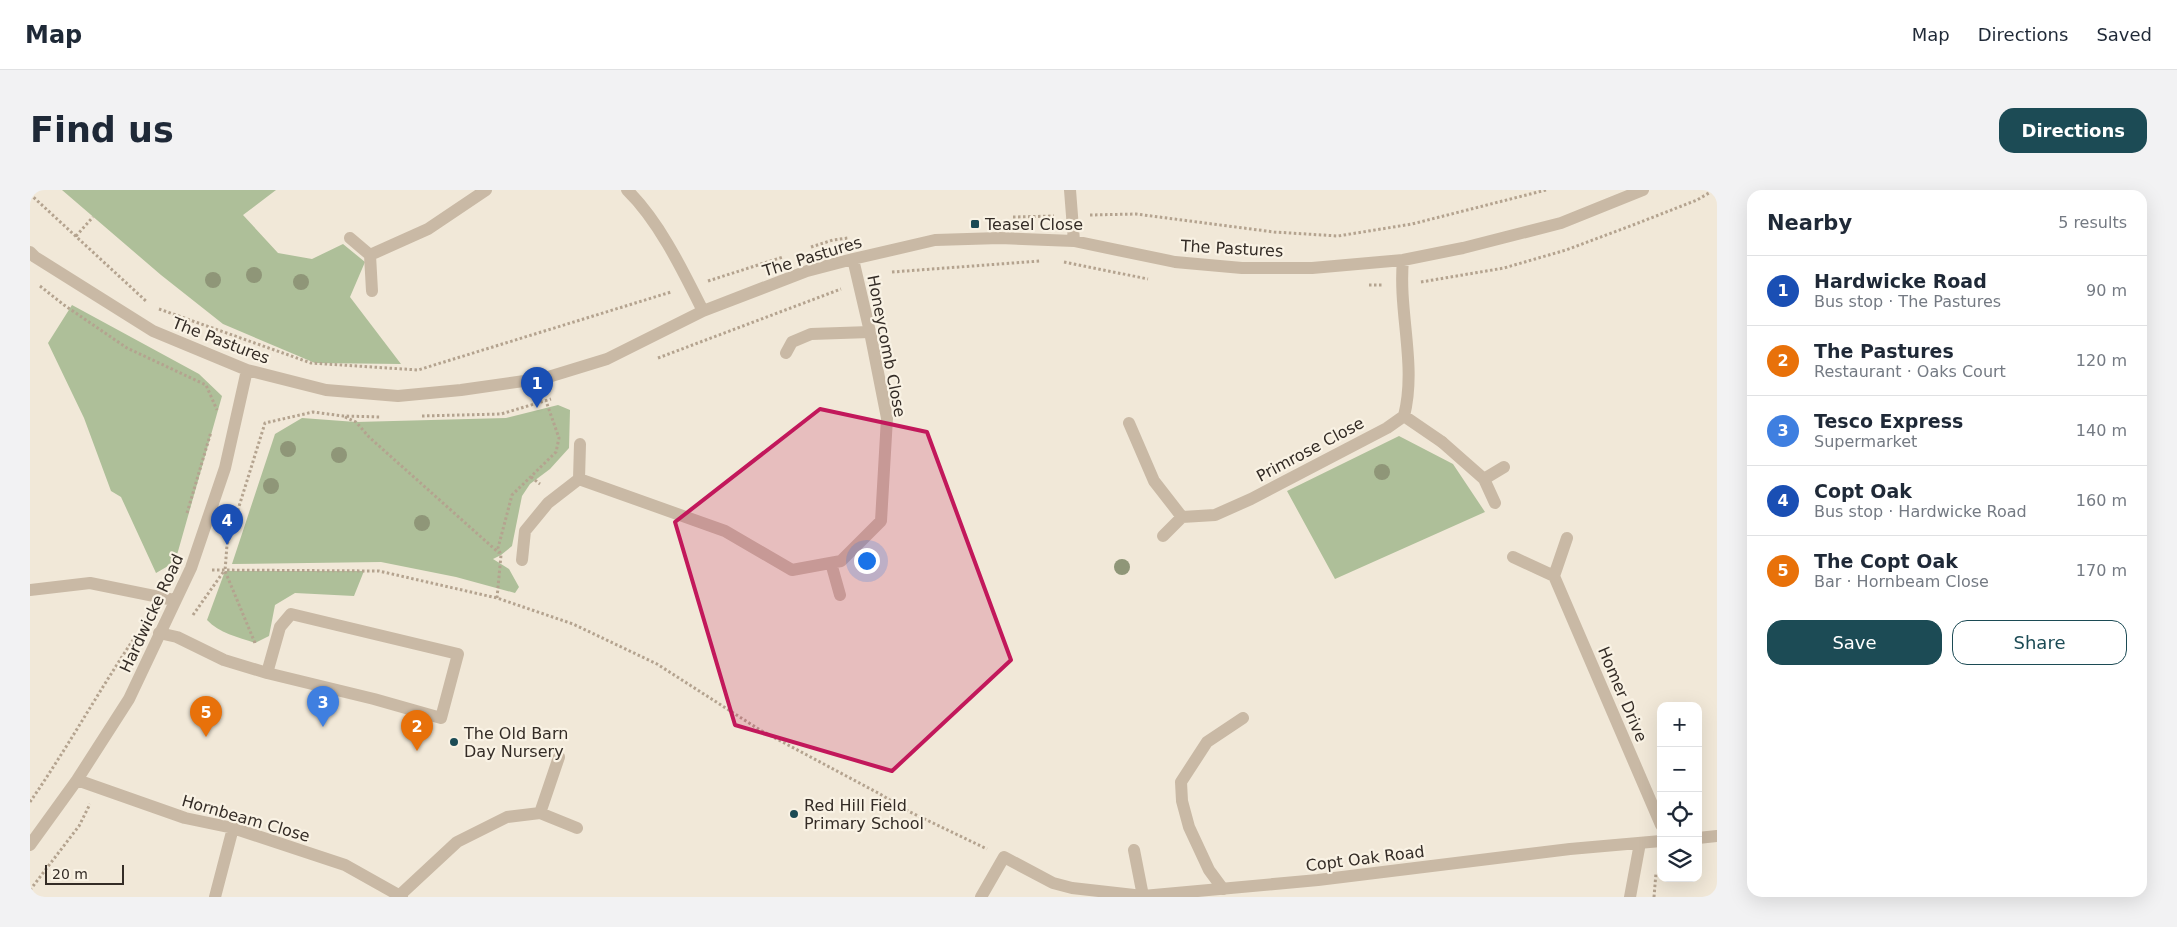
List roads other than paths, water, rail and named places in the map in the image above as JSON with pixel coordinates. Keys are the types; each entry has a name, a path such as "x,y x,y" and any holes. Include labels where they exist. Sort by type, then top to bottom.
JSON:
{"street":[{"path":"370,255 428,229 486,190"},
{"path":"627,190 637,200 678,261 703,311"},
{"path":"1070,190 1074,241"},
{"name":"The Pastures","path":"30,252 34,257 153,331 248,370 326,390 398,396 461,390 545,378 590,365 615,355 703,311 807,272 853,259 936,240 1000,238 1074,241 1175,262 1242,268 1312,268 1403,260 1463,248 1561,223 1624,194 1643,190"},
{"path":"350,238 370,255 372,291"},
{"name":"Honeycomb Close","path":"579,480 725,531 792,570 841,561 881,521 887,418 853,259"},
{"path":"1403,260 1400,285 1408,365 1408,402 1404,416 1442,442 1484,480 1495,503"},
{"path":"786,353 792,342 811,334 870,332"},
{"name":"Hardwicke Road","path":"30,844 77,780 129,699 174,600 191,568 225,468 248,370"},
{"name":"Primrose Close","path":"1182,517 1215,515 1242,503 1387,428 1404,416"},
{"path":"1129,423 1154,481 1182,517 1163,536"},
{"path":"522,560 525,531 548,503 579,480 580,444"},
{"path":"1484,480 1504,467"},
{"path":"1513,557 1554,576 1567,538"},
{"path":"831,562 840,595"},
{"name":"Homer Drive","path":"1554,576 1657,816"},
{"path":"30,590 90,583 174,600"},
{"path":"159,633 177,637 224,660 267,673 374,698 441,718 458,654 291,614 280,627 267,673"},
{"path":"1223,889 1209,870 1189,827 1182,801 1181,782 1208,742 1243,718"},
{"path":"540,813 559,757"},
{"name":"Hornbeam Close","path":"77,780 185,818 233,828 345,865 401,896"},
{"path":"401,896 457,842 507,816 540,813 577,828"},
{"path":"215,897 233,828"},
{"path":"1702,838 1717,836"},
{"name":"Copt Oak Road","path":"981,897 1004,858 1070,893 1143,896 1318,880 1570,848 1657,841"},
{"path":"1630,897 1640,843"},
{"path":"1134,850 1143,896"}],"place":[{"name":"Teasel Close","path":"975,224"},
{"name":"Hardwicke Road","path":"537,408"},
{"name":"Copt Oak","path":"227,545"},
{"name":"Tesco Express","path":"323,727"},
{"name":"The Copt Oak","path":"206,737"},
{"name":"The Old Barn Day Nursery","path":"454,742"},
{"name":"The Pastures","path":"417,751"},
{"name":"Red Hill Field Primary School","path":"794,814"}]}
